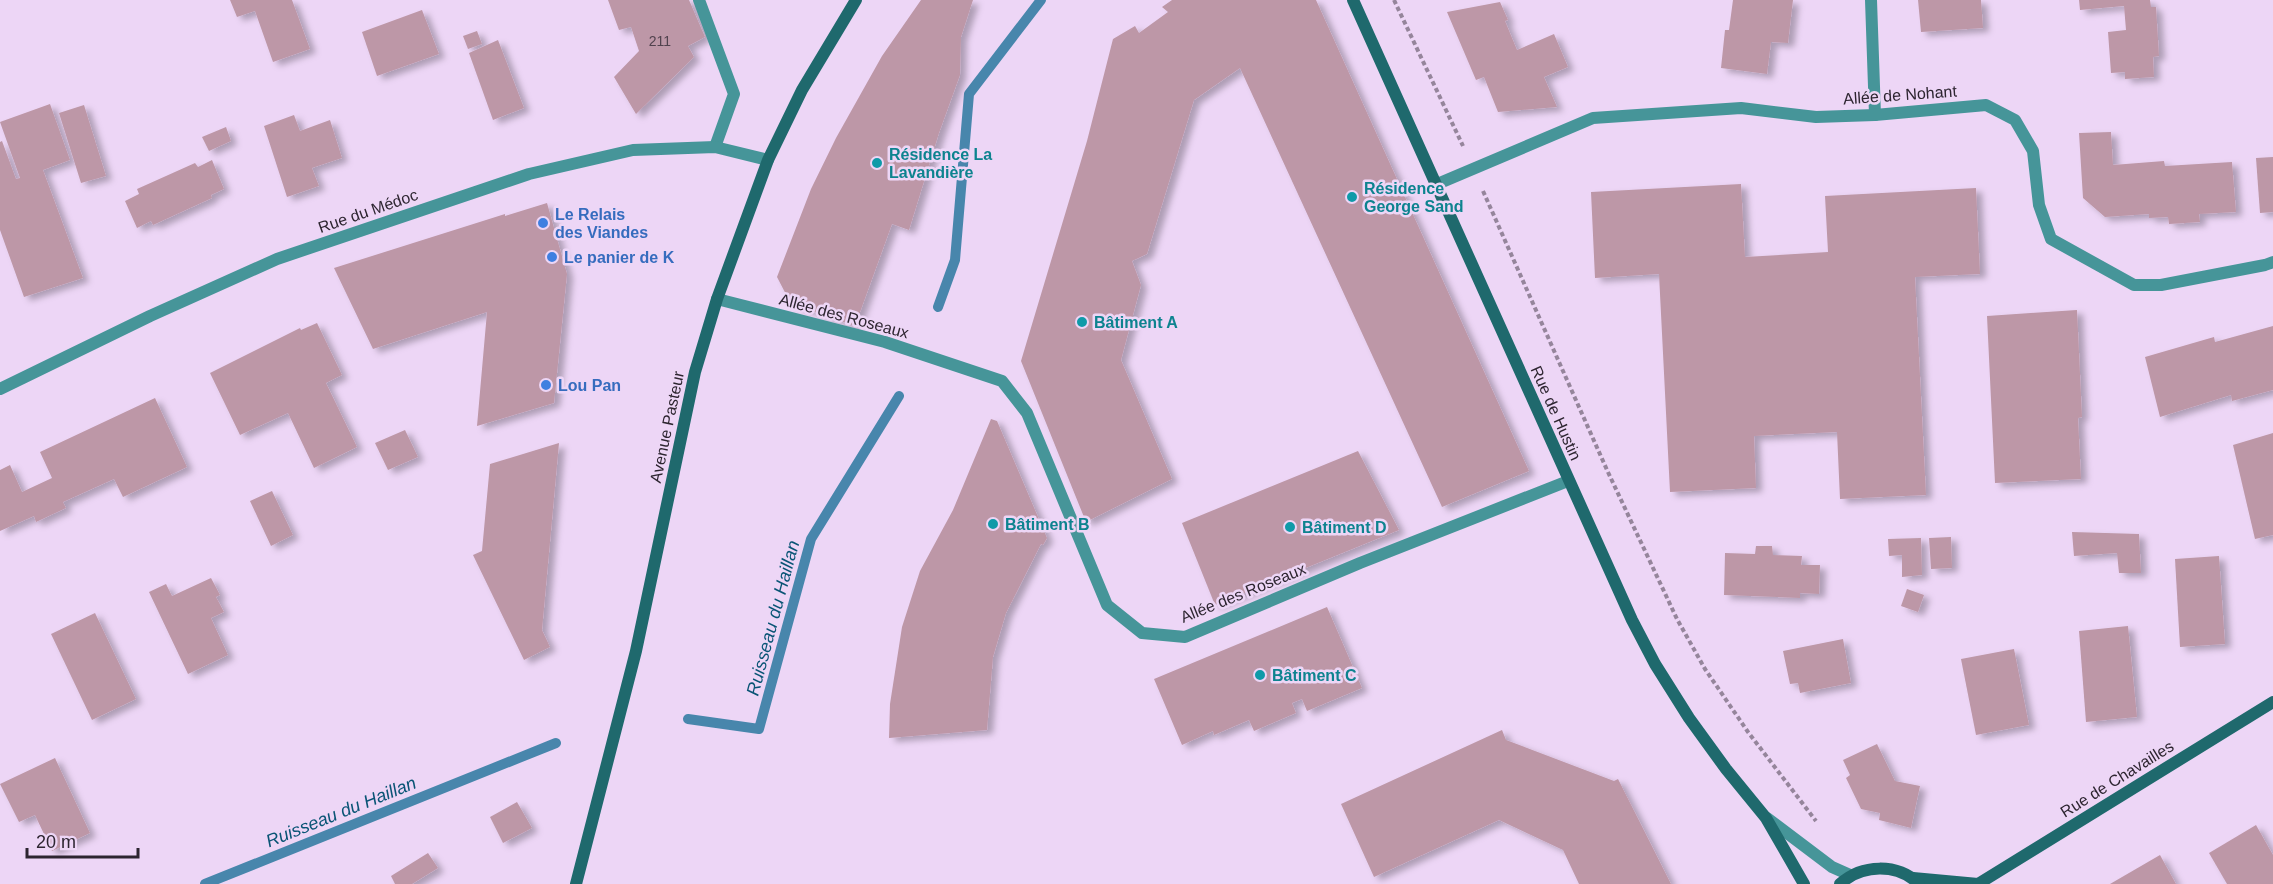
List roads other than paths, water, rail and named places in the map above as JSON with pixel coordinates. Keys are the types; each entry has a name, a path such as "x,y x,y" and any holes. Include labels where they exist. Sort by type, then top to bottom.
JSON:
{"street":[{"path":"699,0 734,94 715,147"},
{"name":"Avenue Pasteur","path":"576,884 636,651 695,372 717,299 768,160 802,90 856,0"},
{"name":"Rue de Hustin","path":"1353,0 1614,584 1655,664 1689,718 1766,818 1804,884"},
{"path":"1871,0 1875,115"},
{"name":"Allée de Nohant","path":"1435,184 1593,118 1741,108 1816,117 1875,115 1986,105 2015,120 2033,151 2039,205 2051,239 2134,285 2161,285 2273,262"},
{"name":"Rue du Médoc","path":"0,389 150,316 277,259 529,174 633,150 715,147 768,160"},
{"name":"Allée des Roseaux","path":"717,299 885,342 1002,381 1027,413 1107,605 1142,633 1185,637 1360,563 1568,481"},
{"name":"Rue de Chavailles","path":"1850,875 1883,867 1898,871 1916,881 1978,884 2273,702"},
{"name":"Rue de Hustin","path":"1766,818 1832,867 1850,875"},
{"path":"1840,884 1850,875"}],"waterway":[{"name":"Ruisseau du Haillan","path":"938,307 955,260 969,94 1041,0"},
{"name":"Ruisseau du Haillan","path":"688,719 759,729 811,539 899,396"},
{"name":"Ruisseau du Haillan","path":"205,884 556,743"}],"place":[{"name":"Résidence La Lavandière","path":"877,163"},
{"name":"Résidence George Sand","path":"1352,197"},
{"name":"Le Relais des Viandes","path":"543,223"},
{"name":"Le panier de K","path":"552,257"},
{"name":"Bâtiment A","path":"1082,322"},
{"name":"Lou Pan","path":"546,385"},
{"name":"Bâtiment B","path":"993,524"},
{"name":"Bâtiment D","path":"1290,527"},
{"name":"Bâtiment C","path":"1260,675"}]}
